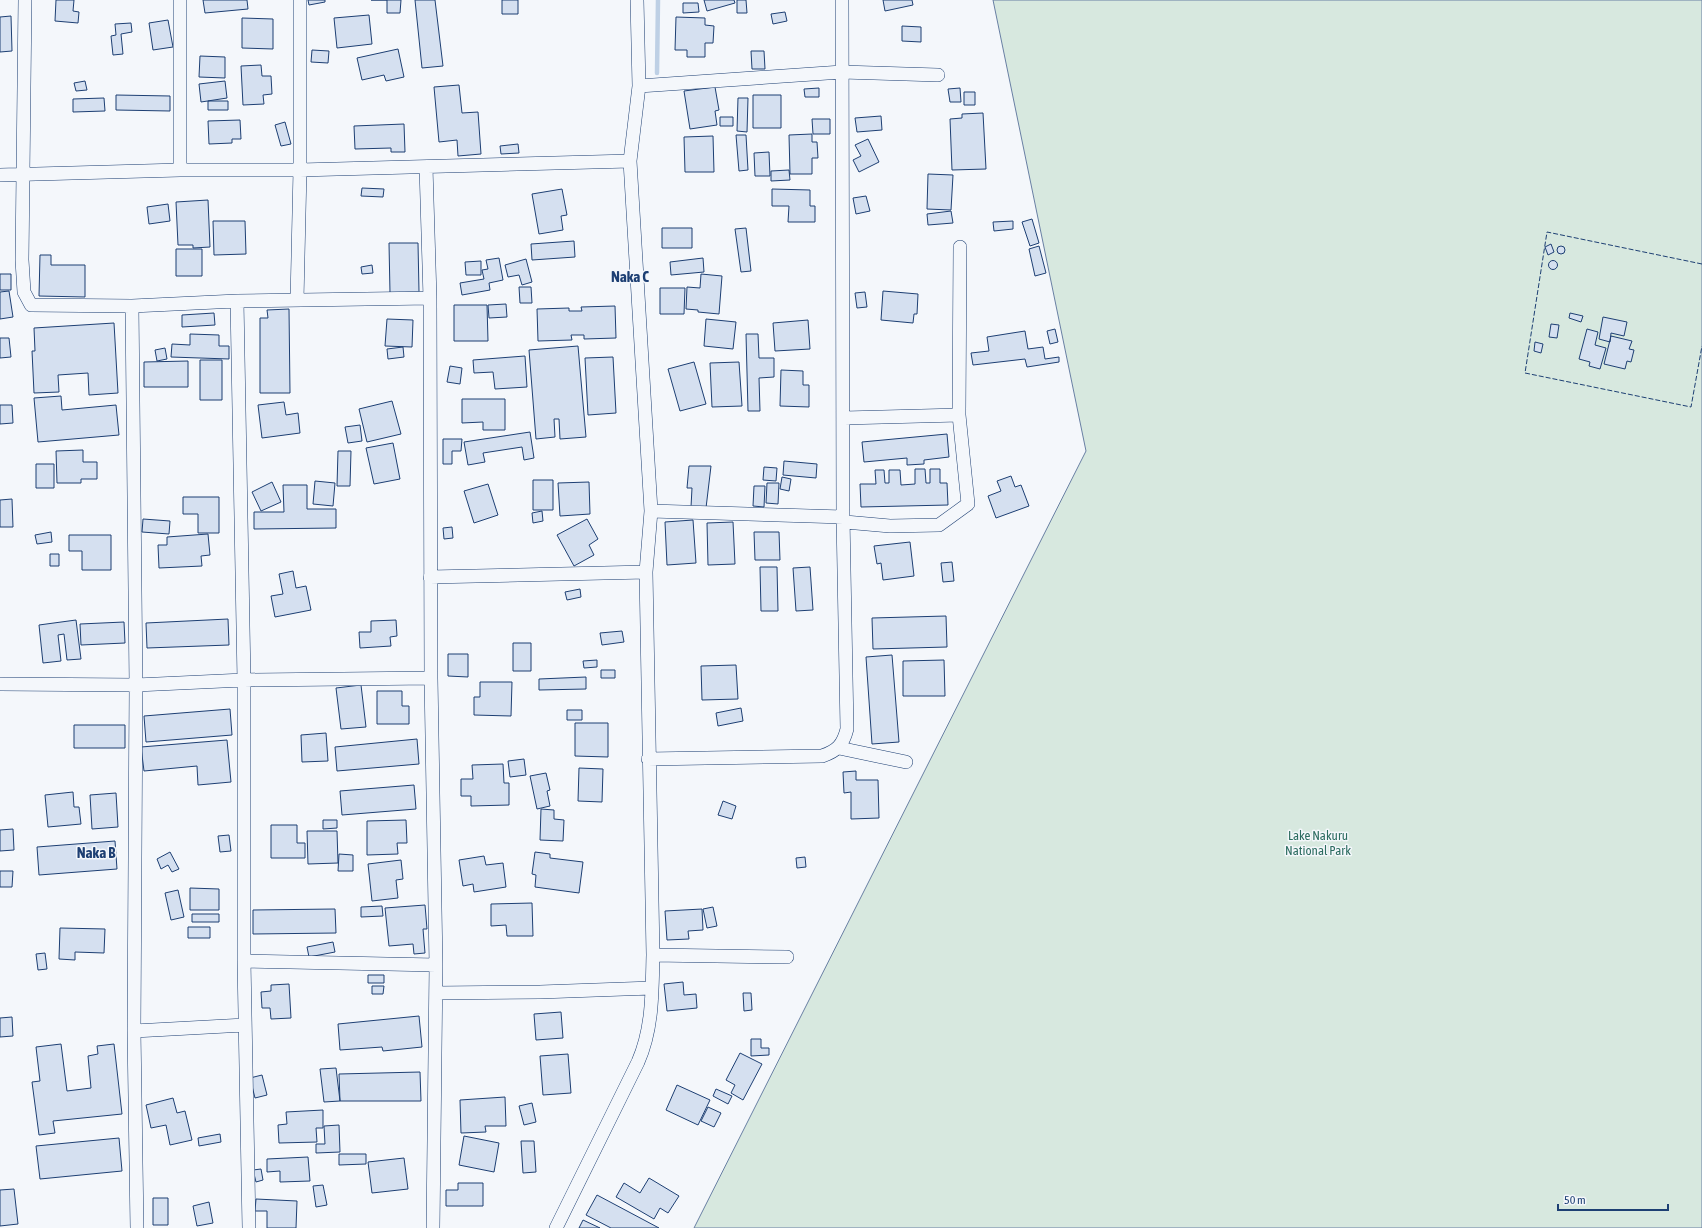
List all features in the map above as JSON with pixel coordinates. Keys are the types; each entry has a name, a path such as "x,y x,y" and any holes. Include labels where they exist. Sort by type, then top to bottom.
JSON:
{"street":[{"path":"25,0 22,260 24,292 32,305 132,306 237,301 430,298"},
{"path":"180,0 180,170"},
{"path":"297,300 300,170 300,0"},
{"path":"556,1228 646,1045 651,1019 653,955 648,759 646,572 651,511 630,161 639,86 637,0"},
{"path":"648,759 822,756 839,748 844,741 847,729 844,520 842,0"},
{"path":"639,86 842,72 938,75"},
{"path":"0,175 180,170 300,170 630,161"},
{"path":"426,167 430,298 430,577 436,965 433,1228"},
{"path":"651,511 844,520 890,526 939,525 968,504 959,415 960,247"},
{"path":"237,301 244,680 244,961 248,1228"},
{"path":"132,306 136,685 134,1031 137,1228"},
{"path":"844,418 959,415"},
{"path":"430,577 646,572"},
{"path":"0,684 136,685 244,680 431,678"},
{"path":"839,748 906,762"},
{"path":"653,955 787,957"},
{"path":"244,961 436,965"},
{"path":"436,993 540,992 652,988"},
{"path":"134,1031 245,1025"}],"green space":[{"name":"Lake Nakuru National Park","path":"993,0 1702,0 1702,1228 694,1228 1086,451"}],"building":[{"path":"56,0 74,0 73,11 79,12 78,23 55,21"},
{"path":"203,0 247,0 248,9 205,13"},
{"path":"308,0 325,0 325,2 309,5"},
{"path":"387,0 401,0 400,13 387,13"},
{"path":"415,0 435,0 443,66 422,68"},
{"path":"502,0 518,0 518,14 502,14"},
{"path":"704,0 734,0 735,3 707,11"},
{"path":"737,0 746,0 747,13 737,13"},
{"path":"883,0 912,0 913,5 885,11"},
{"path":"683,3 698,3 699,12 683,13"},
{"path":"785,12 787,21 773,24 771,14"},
{"path":"369,15 372,44 337,48 334,18"},
{"path":"11,16 12,51 0,52 0,17"},
{"path":"676,17 705,18 705,25 714,26 713,43 705,43 705,57 687,57 687,50 675,50"},
{"path":"242,18 273,19 273,49 242,48"},
{"path":"168,20 173,47 153,50 149,23"},
{"path":"131,23 132,32 121,34 123,54 113,55 111,36 116,35 115,24"},
{"path":"902,26 921,27 921,42 902,41"},
{"path":"398,49 404,77 386,81 384,75 362,80 357,58"},
{"path":"312,50 329,51 328,63 311,62"},
{"path":"751,51 764,51 765,69 752,69"},
{"path":"200,56 225,57 225,78 199,77"},
{"path":"261,65 262,76 271,76 272,94 263,95 264,104 243,105 241,66"},
{"path":"85,81 87,90 76,91 74,83"},
{"path":"225,81 227,98 201,102 199,84"},
{"path":"459,85 462,113 478,112 481,154 458,156 457,140 439,142 434,87"},
{"path":"715,87 719,110 715,111 717,125 690,129 684,91"},
{"path":"819,88 819,97 805,97 804,89"},
{"path":"960,88 961,102 950,102 948,89"},
{"path":"964,92 975,92 975,105 964,105"},
{"path":"116,95 170,96 170,111 116,110"},
{"path":"753,95 781,95 781,128 753,128"},
{"path":"104,98 105,111 73,112 73,99"},
{"path":"738,98 748,98 747,132 737,131"},
{"path":"208,101 228,101 228,110 208,110"},
{"path":"983,113 986,169 952,170 950,119 962,118 962,114"},
{"path":"881,116 882,130 857,132 855,118"},
{"path":"720,117 733,117 733,126 720,126"},
{"path":"812,119 830,119 830,134 813,134"},
{"path":"240,120 241,139 232,139 232,143 209,144 208,121"},
{"path":"285,122 291,144 281,146 275,125"},
{"path":"404,124 405,152 391,152 391,148 355,149 354,126"},
{"path":"812,134 812,142 817,142 818,158 812,158 812,174 790,174 789,135"},
{"path":"736,135 746,135 748,170 739,171"},
{"path":"713,136 714,172 685,172 684,137"},
{"path":"868,139 879,162 859,172 853,160 861,156 855,145"},
{"path":"518,144 519,153 501,154 500,146"},
{"path":"769,152 770,176 755,176 754,153"},
{"path":"789,170 790,180 771,181 771,171"},
{"path":"928,174 953,175 951,210 927,209"},
{"path":"362,188 384,189 383,197 361,196"},
{"path":"562,189 567,215 561,216 563,230 539,234 532,194"},
{"path":"772,189 810,190 810,206 815,206 815,222 788,222 789,206 772,206"},
{"path":"866,196 870,211 856,214 853,198"},
{"path":"208,200 210,247 193,248 193,245 178,245 176,202"},
{"path":"168,204 170,221 149,224 147,207"},
{"path":"951,211 953,223 928,225 927,214"},
{"path":"1032,219 1039,243 1030,246 1022,222"},
{"path":"213,221 245,221 246,254 214,255"},
{"path":"1013,221 1013,229 994,231 993,222"},
{"path":"662,228 692,228 692,248 662,248"},
{"path":"746,228 751,271 741,272 735,229"},
{"path":"574,241 575,257 532,260 531,244"},
{"path":"389,243 418,243 419,292 390,293"},
{"path":"1551,244 1554,252 1548,255 1545,247"},
{"path":"1039,246 1046,273 1035,276 1029,249"},
{"path":"1559,246 1563,246 1565,250 1563,254 1559,254 1557,252 1557,248"},
{"path":"176,249 202,249 202,276 176,276"},
{"path":"40,255 51,255 51,265 85,265 85,297 39,296"},
{"path":"499,258 503,280 489,283 490,290 462,295 460,283 484,279 482,270 488,269 486,260"},
{"path":"703,258 704,272 671,275 670,262"},
{"path":"526,259 532,282 522,285 519,275 508,277 505,265"},
{"path":"1553,260 1558,265 1553,270 1548,265"},
{"path":"481,261 481,275 466,275 465,262"},
{"path":"372,265 373,273 362,274 361,267"},
{"path":"0,274 11,274 11,290 0,290"},
{"path":"701,274 722,276 719,314 686,309 687,287 700,288"},
{"path":"519,287 531,287 532,303 520,303"},
{"path":"660,288 685,288 684,314 660,314"},
{"path":"9,291 13,317 0,319 0,292"},
{"path":"883,291 918,294 917,314 914,314 913,323 881,320"},
{"path":"865,292 867,307 857,308 855,293"},
{"path":"506,304 507,317 489,318 488,305"},
{"path":"454,305 487,305 488,341 454,341"},
{"path":"615,306 616,338 584,339 584,335 571,335 572,340 538,341 537,309 569,308 569,311 582,311 581,307"},
{"path":"289,309 290,393 260,393 260,318 268,318 267,310"},
{"path":"214,313 215,325 182,327 182,315"},
{"path":"1570,313 1583,316 1581,322 1569,318"},
{"path":"1603,317 1627,322 1624,336 1611,333 1610,342 1599,339"},
{"path":"387,319 413,320 412,347 385,346"},
{"path":"706,319 736,322 733,349 704,346"},
{"path":"808,320 810,349 775,351 773,323"},
{"path":"114,323 118,393 89,395 88,373 58,375 59,392 34,393 32,351 35,351 34,328"},
{"path":"1551,324 1559,325 1557,338 1549,337"},
{"path":"1055,329 1058,342 1050,344 1047,331"},
{"path":"1587,329 1598,332 1595,345 1606,348 1600,369 1589,366 1590,362 1579,359"},
{"path":"1025,331 1028,349 1043,347 1045,359 1059,357 1059,362 1027,367 1025,359 973,365 971,353 989,351 987,337"},
{"path":"190,334 219,335 219,346 229,346 229,359 171,357 172,344 190,345"},
{"path":"746,334 758,334 759,358 774,358 774,377 759,378 760,411 748,411"},
{"path":"1611,336 1632,341 1629,349 1634,350 1631,362 1627,361 1625,369 1604,364"},
{"path":"0,338 9,338 11,357 0,358"},
{"path":"1535,342 1543,344 1541,353 1534,351"},
{"path":"578,346 586,437 560,439 559,419 554,419 555,437 536,439 529,350"},
{"path":"403,347 404,357 388,359 387,349"},
{"path":"165,348 167,359 157,361 155,350"},
{"path":"525,356 527,387 495,389 493,372 474,373 473,360"},
{"path":"613,357 616,413 588,415 585,358"},
{"path":"200,360 222,360 222,400 200,400"},
{"path":"188,361 188,387 144,387 144,362"},
{"path":"694,362 706,404 680,411 668,369"},
{"path":"739,362 742,406 712,407 710,363"},
{"path":"450,366 462,368 460,384 447,382"},
{"path":"781,370 803,371 803,385 809,385 809,407 780,406"},
{"path":"61,396 62,410 116,405 119,435 38,442 34,398"},
{"path":"462,399 505,399 505,430 483,430 483,422 462,423"},
{"path":"392,401 401,434 367,442 359,409"},
{"path":"284,402 286,415 298,413 300,433 262,438 258,405"},
{"path":"0,405 12,405 13,423 0,424"},
{"path":"360,425 362,441 348,443 345,427"},
{"path":"530,432 534,458 524,460 522,447 483,453 485,462 468,465 464,442"},
{"path":"947,434 949,457 924,460 924,464 907,465 907,458 864,462 862,442"},
{"path":"443,439 462,439 461,451 452,451 452,464 443,464"},
{"path":"393,443 400,479 374,484 366,448"},
{"path":"83,450 83,462 97,462 97,479 81,479 81,483 57,483 56,451"},
{"path":"338,451 351,451 350,486 337,486"},
{"path":"784,461 817,464 816,478 783,475"},
{"path":"36,464 54,464 54,488 36,488"},
{"path":"689,466 711,466 706,508 691,507 692,488 687,488"},
{"path":"764,467 777,468 776,481 763,480"},
{"path":"915,469 925,469 926,483 930,483 930,469 940,469 940,483 947,483 948,505 861,507 860,484 876,484 875,470 884,470 885,483 889,483 889,470 900,470 901,485 915,484"},
{"path":"1011,476 1015,487 1021,485 1029,506 996,518 988,496 1001,491 997,481"},
{"path":"782,477 791,479 789,491 780,489"},
{"path":"533,480 553,480 553,510 533,510"},
{"path":"315,481 335,483 333,506 313,504"},
{"path":"272,482 281,502 261,511 252,492"},
{"path":"589,482 590,514 560,516 558,483"},
{"path":"767,483 779,483 778,504 766,503"},
{"path":"488,484 498,515 474,523 464,491"},
{"path":"283,485 307,485 307,509 336,509 336,528 254,529 254,512 284,512"},
{"path":"754,486 765,486 764,507 753,506"},
{"path":"183,497 219,497 219,533 198,533 198,514 183,514"},
{"path":"12,499 13,527 0,527 0,500"},
{"path":"542,511 543,521 533,523 532,513"},
{"path":"143,519 170,521 169,534 142,532"},
{"path":"587,519 598,539 589,545 594,555 574,566 557,535"},
{"path":"693,520 696,563 667,565 665,522"},
{"path":"733,522 735,564 708,565 707,523"},
{"path":"452,527 453,538 444,539 443,528"},
{"path":"51,532 52,542 37,544 35,535"},
{"path":"754,532 779,532 780,560 755,560"},
{"path":"208,534 210,555 201,556 202,566 159,568 158,545 167,545 167,537"},
{"path":"69,535 111,535 111,570 82,570 82,551 69,551"},
{"path":"910,542 914,576 883,580 881,563 877,564 874,546"},
{"path":"50,554 59,554 59,566 50,566"},
{"path":"952,562 954,581 943,582 941,563"},
{"path":"760,567 777,567 778,611 761,611"},
{"path":"810,567 813,610 796,611 793,568"},
{"path":"293,571 296,588 306,586 311,610 275,617 271,596 283,594 279,574"},
{"path":"580,589 581,597 567,600 565,592"},
{"path":"946,616 947,647 873,649 872,618"},
{"path":"228,619 229,645 147,648 146,623"},
{"path":"76,620 81,659 67,660 64,634 58,635 61,661 43,663 39,625"},
{"path":"396,620 397,636 390,637 391,646 360,648 359,632 371,632 371,621"},
{"path":"124,622 125,643 81,645 80,624"},
{"path":"622,631 624,642 602,645 600,633"},
{"path":"513,643 531,643 531,671 513,671"},
{"path":"448,654 468,654 468,677 448,676"},
{"path":"892,655 899,742 872,744 866,657"},
{"path":"597,660 597,667 584,668 583,661"},
{"path":"944,660 945,696 903,696 903,661"},
{"path":"736,665 738,699 702,700 701,666"},
{"path":"601,670 615,670 615,678 601,678"},
{"path":"586,677 586,689 539,690 539,679"},
{"path":"480,682 512,682 511,716 474,715 474,697 480,697"},
{"path":"361,685 366,727 341,729 336,688"},
{"path":"377,691 402,691 402,706 409,706 409,724 377,724"},
{"path":"741,708 743,721 718,726 716,713"},
{"path":"230,709 232,735 146,742 144,716"},
{"path":"567,710 582,710 582,720 567,720"},
{"path":"575,723 608,723 608,757 575,756"},
{"path":"74,725 125,725 125,748 74,748"},
{"path":"326,733 328,761 302,762 301,735"},
{"path":"417,739 419,764 337,771 335,747"},
{"path":"227,740 231,782 198,785 197,766 144,771 141,747"},
{"path":"524,759 526,775 510,777 508,761"},
{"path":"503,764 504,783 509,783 509,805 471,806 471,796 461,796 461,779 473,779 472,765"},
{"path":"579,768 603,769 602,802 578,801"},
{"path":"856,771 856,780 878,780 879,818 851,819 851,792 844,793 843,772"},
{"path":"546,773 550,790 547,791 550,806 537,809 530,776"},
{"path":"414,785 416,809 342,815 340,791"},
{"path":"73,792 74,807 79,807 81,824 48,827 45,795"},
{"path":"116,793 118,827 92,829 90,795"},
{"path":"723,801 736,806 732,819 718,815"},
{"path":"541,809 554,810 554,819 564,820 563,841 540,840"},
{"path":"323,820 337,820 337,828 323,829"},
{"path":"406,820 407,843 397,843 398,854 367,855 367,821"},
{"path":"271,825 297,825 297,843 305,843 305,858 271,858"},
{"path":"13,829 14,850 0,851 0,830"},
{"path":"307,831 337,831 338,863 308,864"},
{"path":"229,835 231,851 220,852 218,836"},
{"path":"115,841 117,869 39,875 37,847"},
{"path":"170,852 179,869 172,872 168,865 161,869 157,859"},
{"path":"535,852 550,854 550,858 583,862 579,893 535,887 536,875 532,874"},
{"path":"339,854 353,855 353,871 338,871"},
{"path":"484,856 486,865 503,863 506,887 474,892 473,884 463,886 459,860"},
{"path":"805,857 806,867 797,868 796,858"},
{"path":"401,860 403,879 396,880 398,898 372,901 368,864"},
{"path":"0,871 13,871 12,887 0,887"},
{"path":"190,888 219,889 219,910 190,910"},
{"path":"178,890 184,917 171,920 165,893"},
{"path":"532,903 533,936 507,936 506,925 491,926 491,904"},
{"path":"425,905 427,929 423,929 425,953 414,954 413,944 389,946 385,908"},
{"path":"382,906 383,916 361,917 361,907"},
{"path":"713,907 717,926 707,928 703,909"},
{"path":"335,909 336,933 253,934 253,910"},
{"path":"702,909 703,930 688,931 689,939 667,940 665,911"},
{"path":"192,914 219,914 219,922 192,922"},
{"path":"188,927 210,927 210,938 188,938"},
{"path":"60,928 105,929 104,953 75,952 75,960 59,959"},
{"path":"333,942 335,952 309,957 307,947"},
{"path":"45,953 47,969 38,970 36,954"},
{"path":"368,975 384,975 384,983 368,983"},
{"path":"683,982 684,995 696,994 697,1008 667,1011 664,984"},
{"path":"289,984 291,1018 271,1019 270,1008 262,1008 261,992 271,991 271,985"},
{"path":"372,986 384,986 383,994 372,994"},
{"path":"743,993 751,993 752,1010 744,1011"},
{"path":"561,1012 563,1038 536,1040 534,1014"},
{"path":"419,1016 422,1047 383,1051 382,1047 340,1050 338,1024"},
{"path":"12,1017 13,1036 0,1037 0,1018"},
{"path":"751,1039 761,1039 761,1048 769,1048 769,1055 751,1056"},
{"path":"61,1044 67,1091 91,1088 88,1056 98,1054 97,1046 114,1044 122,1114 53,1121 55,1133 39,1135 32,1082 40,1081 36,1047"},
{"path":"740,1053 762,1064 743,1100 731,1093 735,1085 726,1080"},
{"path":"568,1054 571,1093 543,1095 540,1056"},
{"path":"336,1068 340,1101 324,1102 320,1069"},
{"path":"420,1072 421,1101 340,1101 339,1074"},
{"path":"262,1075 267,1095 255,1098 250,1078"},
{"path":"677,1085 710,1100 698,1125 666,1110"},
{"path":"716,1089 732,1096 728,1104 713,1096"},
{"path":"505,1097 506,1126 485,1126 486,1132 461,1133 460,1100"},
{"path":"173,1098 177,1113 185,1111 192,1140 170,1145 166,1125 151,1128 146,1105"},
{"path":"532,1103 536,1122 524,1125 519,1106"},
{"path":"708,1107 721,1113 714,1127 701,1121"},
{"path":"323,1110 323,1128 316,1128 317,1142 279,1143 278,1125 287,1124 286,1112"},
{"path":"339,1125 340,1152 316,1153 316,1144 325,1144 324,1126"},
{"path":"220,1134 221,1142 199,1146 198,1138"},
{"path":"464,1136 499,1143 494,1172 459,1165"},
{"path":"119,1138 122,1171 40,1179 36,1146"},
{"path":"521,1141 534,1141 536,1172 523,1173"},
{"path":"339,1154 366,1154 366,1164 339,1165"},
{"path":"308,1157 310,1181 280,1182 280,1171 267,1172 267,1159"},
{"path":"404,1158 408,1189 372,1193 368,1162"},
{"path":"261,1169 263,1180 256,1182 253,1170"},
{"path":"649,1178 679,1196 668,1213 660,1208 654,1219 616,1197 624,1183 640,1193"},
{"path":"458,1183 483,1183 483,1206 446,1206 446,1190 458,1190"},
{"path":"323,1185 327,1205 316,1207 313,1186"},
{"path":"14,1189 18,1224 0,1226 0,1190"},
{"path":"597,1195 659,1228 611,1228 586,1215"},
{"path":"153,1198 168,1198 168,1225 153,1225"},
{"path":"256,1199 297,1201 296,1228 267,1228 267,1211 255,1211"},
{"path":"209,1202 213,1223 197,1226 193,1206"},
{"path":"583,1220 600,1228 579,1228"}],"waterway":[{"path":"657,73 658,0"}],"fence":[{"path":"1702,264 1547,232 1525,373 1691,407 1702,346"}],"district":[{"name":"Naka C","path":"630,276"},
{"name":"Naka B","path":"96,852"}]}
